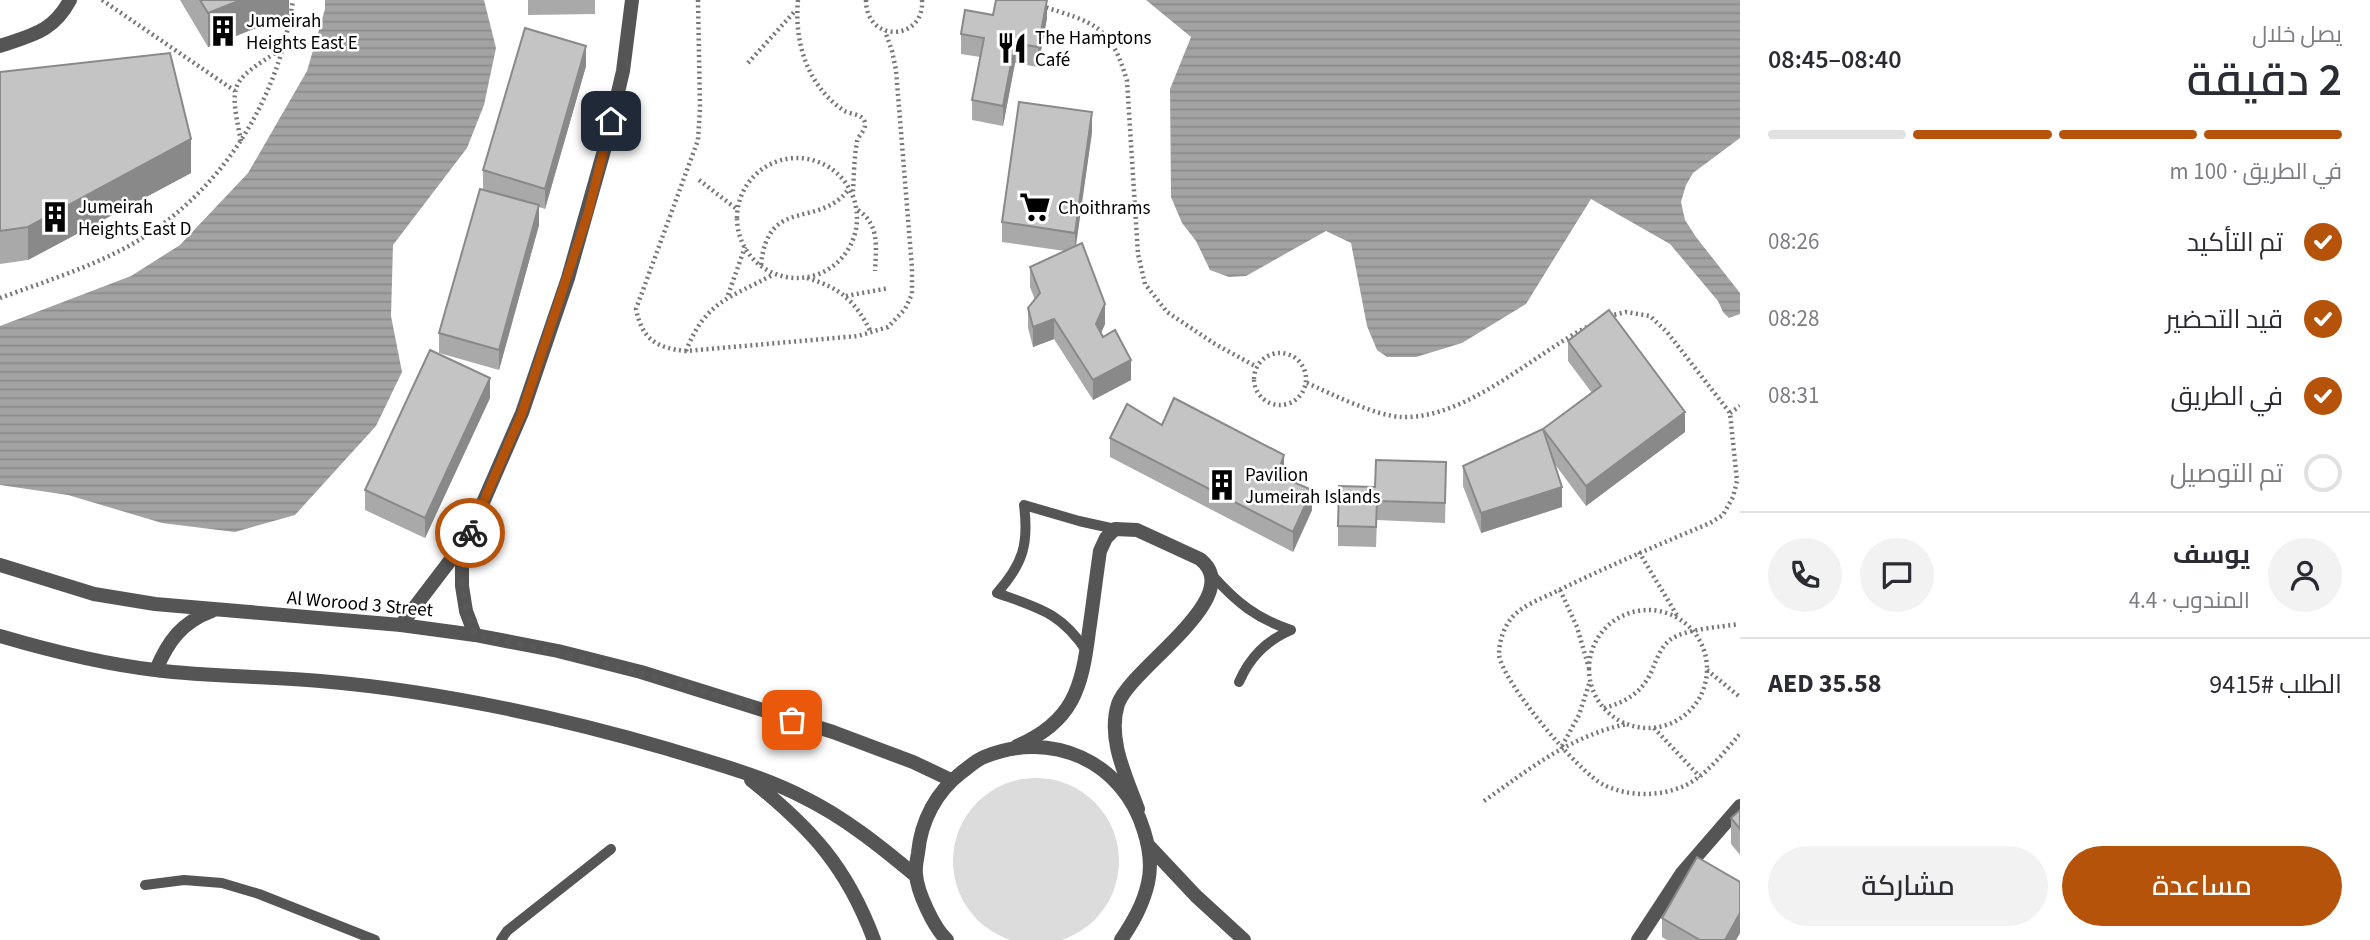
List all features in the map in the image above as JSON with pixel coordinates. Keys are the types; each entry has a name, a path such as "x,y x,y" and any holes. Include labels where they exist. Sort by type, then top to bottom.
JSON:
{"street":[{"path":"0,46 43,31 59,19 70,0"},
{"path":"475,635 461,586 462,562 468,537 522,413 576,252 606,147 620,83 632,0"},
{"path":"944,939 926,907 916,876 919,839 931,806 951,780 981,758 1037,738 1054,726 1068,710 1078,691 1087,652 1100,551 1106,538 1115,529 1137,530 1200,559 1208,566 1213,576 1212,588 1203,607 1129,684 1119,704 1115,727 1117,749 1149,846 1149,881 1139,913 1121,940"},
{"path":"401,625 468,537"},
{"name":"Al Worood 3 Street","path":"0,565 94,594 155,604 401,625 475,635 558,651 641,671 833,732 903,758 951,780"},
{"path":"156,670 165,646 179,630 196,617 217,609"},
{"path":"0,636 90,659 156,670 331,682 404,691 486,704 569,722 738,771 803,796 862,832 916,876"},
{"path":"1017,746 1054,747 1089,760 1118,783 1139,814"},
{"path":"738,771 789,811 819,841 844,874 864,912 874,940"},
{"path":"1638,940 1682,873 1740,806"},
{"path":"1149,846 1196,896 1244,940"}],"lane":[{"path":"1087,652 1075,633 1058,618 997,593 1013,575 1024,553 1027,529 1024,505 1115,529"},
{"path":"1213,576 1259,618 1291,630 1277,636 1259,650 1245,668 1239,682"},
{"path":"501,940 507,931 611,849"},
{"path":"145,885 184,880 222,883 259,894 375,940"}],"path":[{"path":"102,0 236,91"},
{"path":"0,298 95,262 138,241 177,214 211,180 241,143 265,101 293,0"},
{"path":"698,0 698,140 636,309 639,323 647,337 666,349 686,351 858,336 888,327 905,309 912,294 912,268 896,70 885,31"},
{"path":"798,0 801,51 811,75 825,95 845,111 861,117 866,126 856,144 853,195"},
{"path":"866,0 870,19 885,31 895,33 906,30 915,23 921,14 922,0"},
{"path":"1037,4 1094,25 1111,40 1121,59 1127,81 1138,254 1145,284 1167,312 1215,344 1257,367"},
{"path":"748,63 797,9"},
{"path":"241,143 233,101 236,91 247,71 281,49"},
{"path":"805,278 821,273 845,254 853,241 857,210 850,188 829,166 800,158 785,159 771,164 754,177 741,195 737,223 745,247 761,266 775,274 827,284 846,296 861,312 871,332"},
{"path":"699,180 738,211"},
{"path":"761,266 769,234 780,222 832,205 842,199 850,188"},
{"path":"857,210 865,215 875,233 875,271"},
{"path":"728,296 745,247"},
{"path":"686,351 702,320 728,296 775,274"},
{"path":"846,296 889,288"},
{"path":"1608,316 1626,312 1650,316 1667,332 1730,413 1737,481 1733,497 1723,515 1710,523 1639,552 1527,606 1511,619 1501,637 1499,656 1519,693 1586,774 1623,792 1644,794 1684,786 1700,777 1740,734"},
{"path":"1307,383 1366,408 1400,417 1435,415 1468,400 1597,322"},
{"path":"1281,353 1295,357 1305,368 1307,383 1302,395 1292,404 1279,406 1266,402 1257,392 1254,379 1257,367 1267,356 1281,353"},
{"path":"1730,413 1740,406"},
{"path":"1639,552 1679,619"},
{"path":"1560,590 1577,626 1595,695 1604,708 1627,724 1654,728 1681,718 1700,697 1707,670 1706,657 1695,632 1666,612 1651,610 1635,611 1608,625 1598,637 1588,666"},
{"path":"1604,708 1617,705 1639,691 1669,640 1680,635 1740,624"},
{"path":"1707,670 1740,697"},
{"path":"1562,747 1579,715 1590,681"},
{"path":"1484,801 1562,747 1593,733 1627,724"},
{"path":"1654,728 1700,777"}],"shaded area":[{"path":"325,0 484,0 496,48 484,105 467,148 393,245 391,316 402,372 376,426 295,515 235,532 162,523 68,495 0,485 0,326 131,276 180,245 248,173 307,71 325,9"},
{"path":"1146,0 1740,0 1740,138 1693,173 1681,202 1685,220 1696,237 1740,293 1740,314 1729,318 1723,312 1718,301 1670,244 1591,199 1526,304 1462,343 1416,357 1387,357 1377,350 1367,326 1351,243 1326,231 1246,276 1229,277 1210,270 1196,241 1182,223 1171,197 1170,89 1191,37"},
{"path":"1020,780 1052,780 1068,784 1082,792 1095,802 1105,815 1113,829 1117,845 1117,877 1113,893 1105,907 1095,920 1082,930 1056,941 1016,941 990,930 977,920 967,907 959,893 955,877 955,845 959,829 967,815 977,802 990,792 1004,784"}],"building":[{"path":"200,0 241,0 208,13"},
{"path":"996,0 1047,0 1038,47 1015,43 1003,106 972,100 984,38 961,34 965,10 993,15"},
{"path":"525,28 586,46 545,189 483,170"},
{"name":"Jumeirah Heights East D","path":"170,53 191,139 28,227 0,231 0,72"},
{"path":"1019,102 1092,112 1075,233 1002,222"},
{"path":"480,189 539,205 499,350 439,333"},
{"path":"1082,243 1105,304 1096,324 1103,337 1115,330 1131,360 1093,380 1054,319 1033,327 1028,308 1040,293 1030,267"},
{"path":"1609,310 1685,412 1586,486 1543,429 1601,386 1568,341"},
{"path":"430,350 490,378 425,518 365,490"},
{"name":"Pavilion Jumeirah Islands","path":"1174,398 1284,455 1277,475 1312,490 1293,532 1110,438 1127,404 1162,425"},
{"path":"1543,429 1562,487 1481,513 1463,466"},
{"path":"1376,460 1446,462 1445,503 1377,501 1376,527 1338,526 1339,486 1375,487"},
{"path":"1740,810 1740,829 1731,818"},
{"path":"1697,857 1740,882 1740,913 1725,940 1700,940 1662,918"}],"way so far":[{"path":"470,533 462,562 461,586 475,635 641,671 792,720"}],"place":[{"name":"Jumeirah Heights East E","path":"223,31"},
{"name":"The Hamptons Café","path":"1012,48"},
{"name":"Choithrams","path":"1035,207"},
{"name":"Jumeirah Heights East D","path":"55,217"},
{"name":"Pavilion Jumeirah Islands","path":"1222,485"}],"route":[{"path":"470,533 522,413 588,213 611,121"}]}
